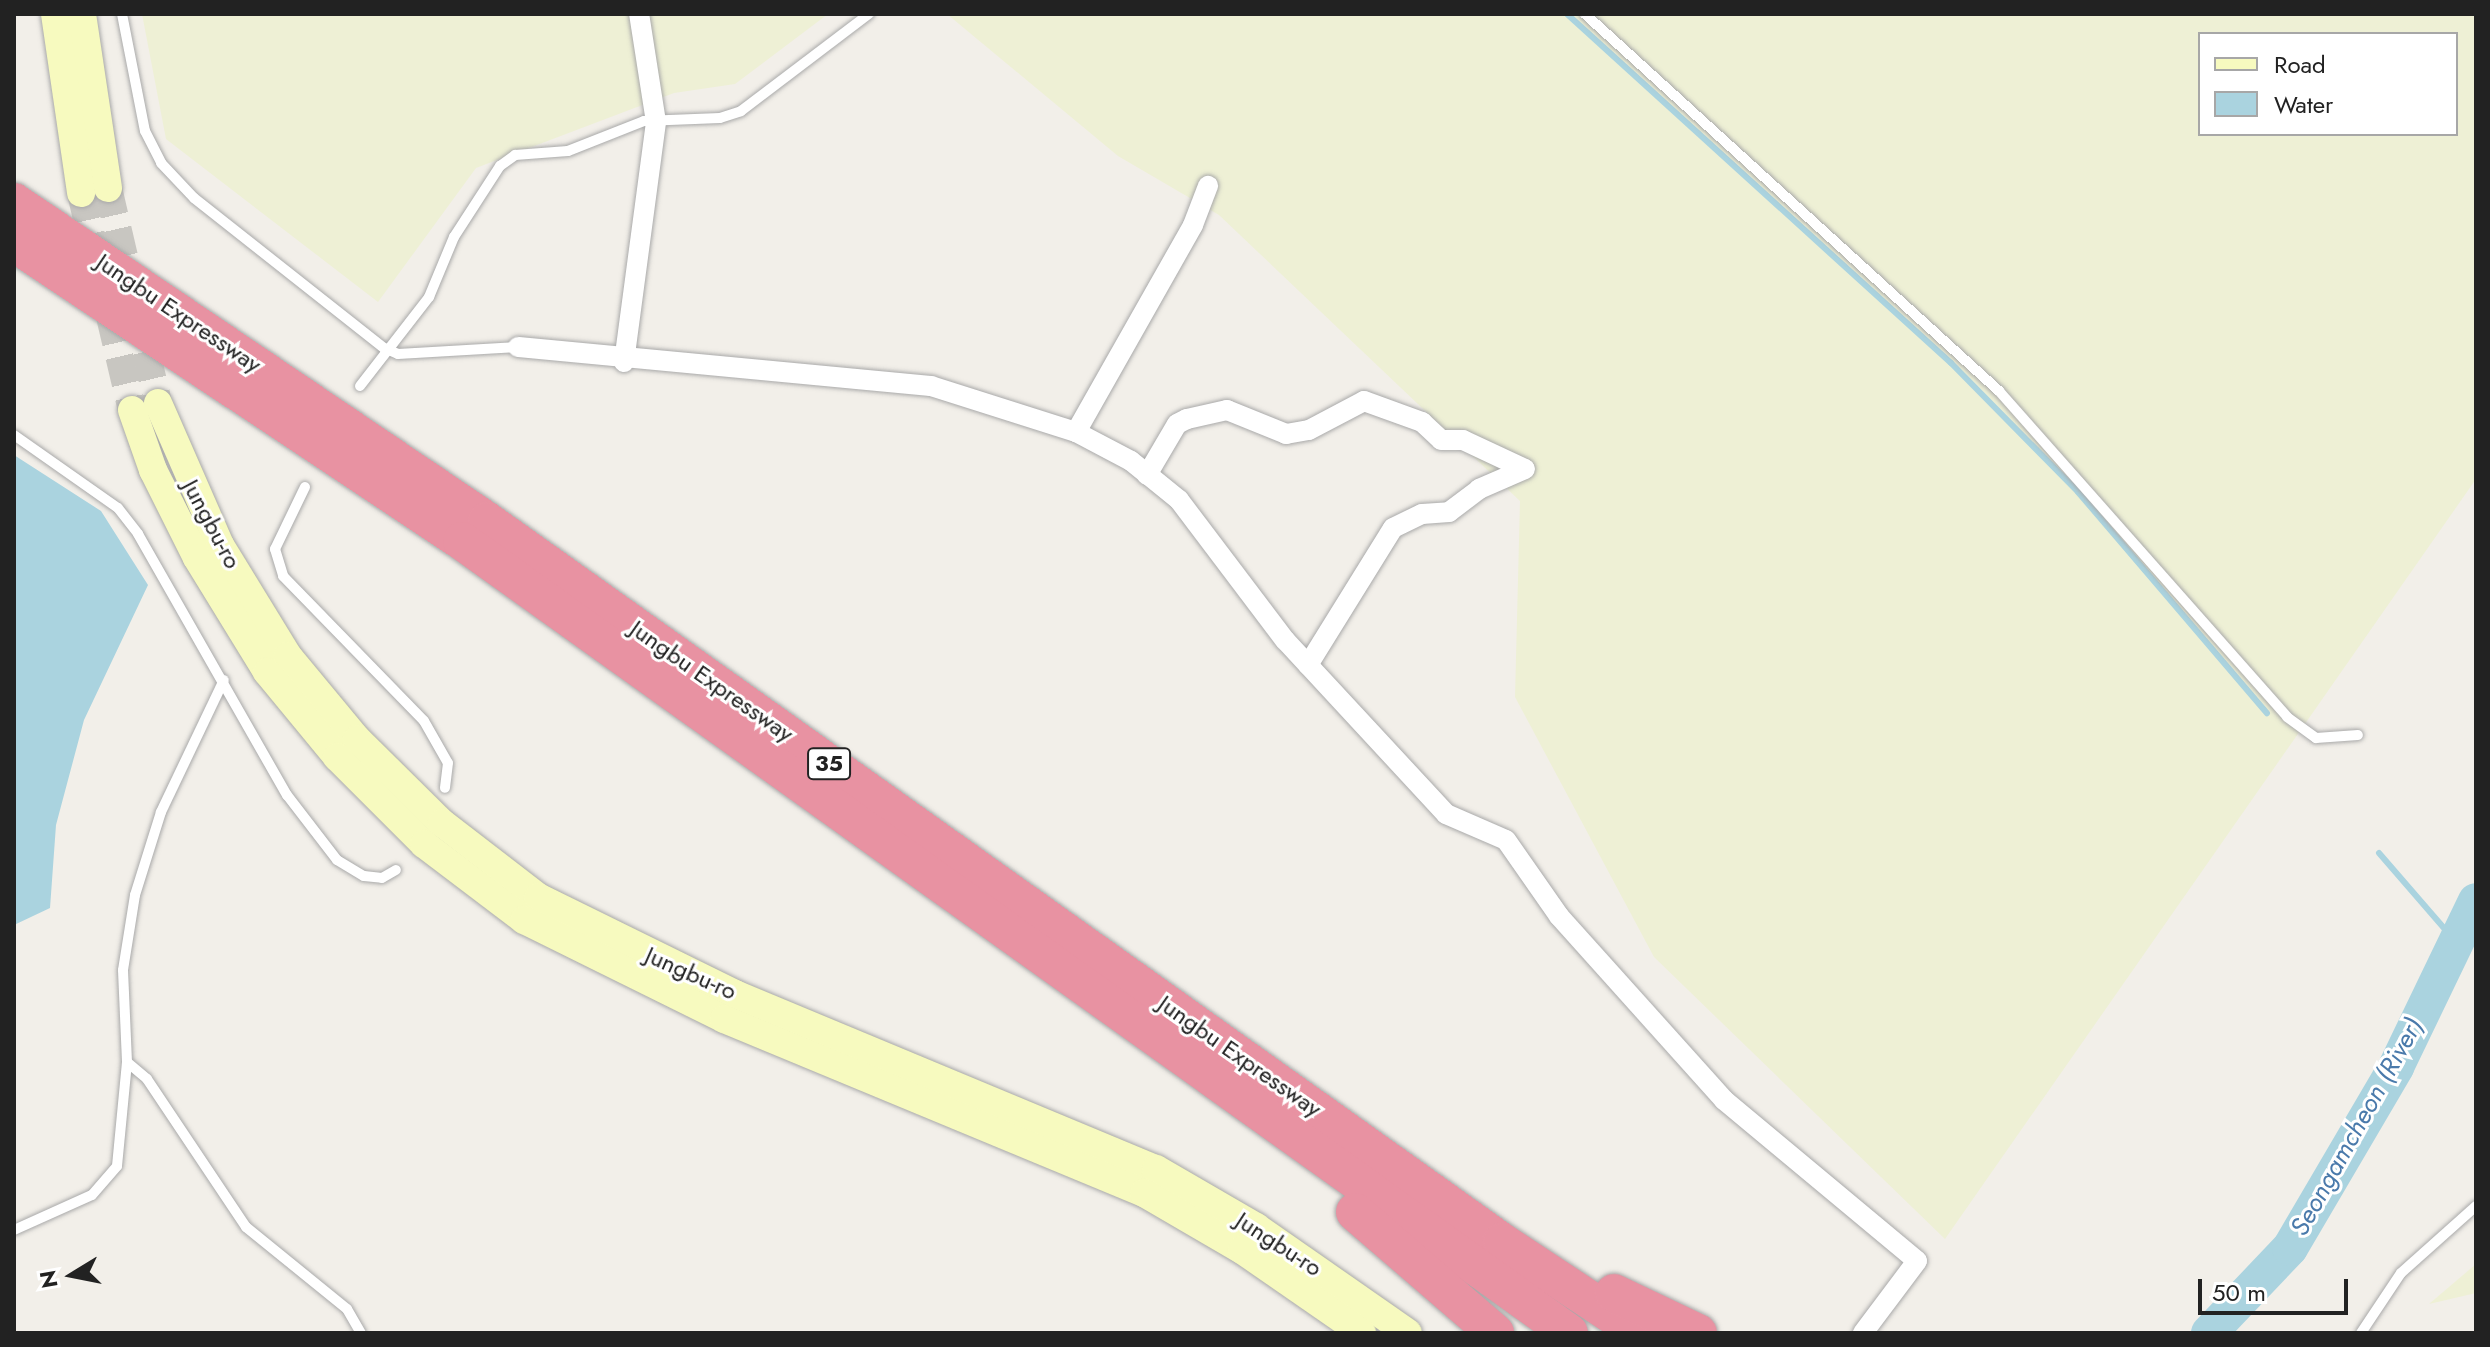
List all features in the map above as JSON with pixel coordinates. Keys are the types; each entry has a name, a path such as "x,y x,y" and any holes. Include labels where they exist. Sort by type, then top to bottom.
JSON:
{"highway":[{"name":"Jungbu Expressway","path":"14,202 487,521 1471,1221 1640,1333"},
{"name":"Jungbu Expressway","path":"14,243 462,541 1182,1060 1569,1333"},
{"path":"1182,1060 1495,1333"},
{"path":"1471,1221 1698,1333"}],"main road":[{"path":"55,14 94,191 82,14"},
{"name":"Jungbu-ro","path":"1362,1333 1242,1250 1144,1193 724,1019 524,920 424,844 337,757 267,672 197,558 153,470 145,407 220,545 288,656 357,739 442,823 538,897 735,994 1156,1169 1256,1227 1408,1333"},
{"path":"1242,1250 1334,1333"}],"street":[{"path":"624,362 656,122 639,14"},
{"path":"1076,432 1197,218 1208,186"},
{"path":"518,347 624,362 878,377 1012,407 1076,432 1147,475 1179,500 1308,665 1446,814 1506,840 1559,916 1724,1100 1917,1261 1863,1333"},
{"path":"1147,475 1177,424 1187,419 1227,410 1286,434 1309,430 1364,401 1422,422 1441,440 1463,440 1525,469 1479,489 1449,512 1422,514 1393,528 1308,665"}],"lane":[{"path":"122,14 145,131 161,163 194,198 384,348 398,354 518,347"},
{"path":"360,386 384,348 429,297 454,237 500,166 515,155 568,151 613,128 741,111 869,14"},
{"path":"1585,14 1999,391 2287,717 2316,738 2358,735"},
{"path":"14,435 118,508 161,568 287,795 337,860 364,876 382,878 396,870"},
{"path":"305,487 275,549 283,576 424,721 448,763 445,788"},
{"path":"14,1230 108,1182 122,1139 127,1062 123,981 135,895 161,812 224,680"},
{"path":"127,1062 147,1079 246,1227 347,1309 361,1333"},
{"path":"2361,1333 2401,1273 2476,1206"}],"green space":[{"path":"142,14 828,14 735,84 674,93 476,168 378,302 166,139"},
{"path":"947,14 2476,14 2476,479 1945,1239 1654,957 1515,697 1520,501 1219,215 1118,156"},
{"path":"2476,1264 2476,1293 2429,1304"}],"water":[{"path":"14,455 101,511 148,585 84,720 56,825 50,908 14,925"}],"waterway":[{"path":"1567,14 1951,363 2078,492 2267,713"},
{"path":"2379,853 2456,942"},
{"name":"Seongamcheon (River)","path":"2209,1333 2290,1248 2396,1067 2476,901"}],"tunnel":[{"path":"108,188 158,403"},
{"path":"81,193 132,410"}]}
